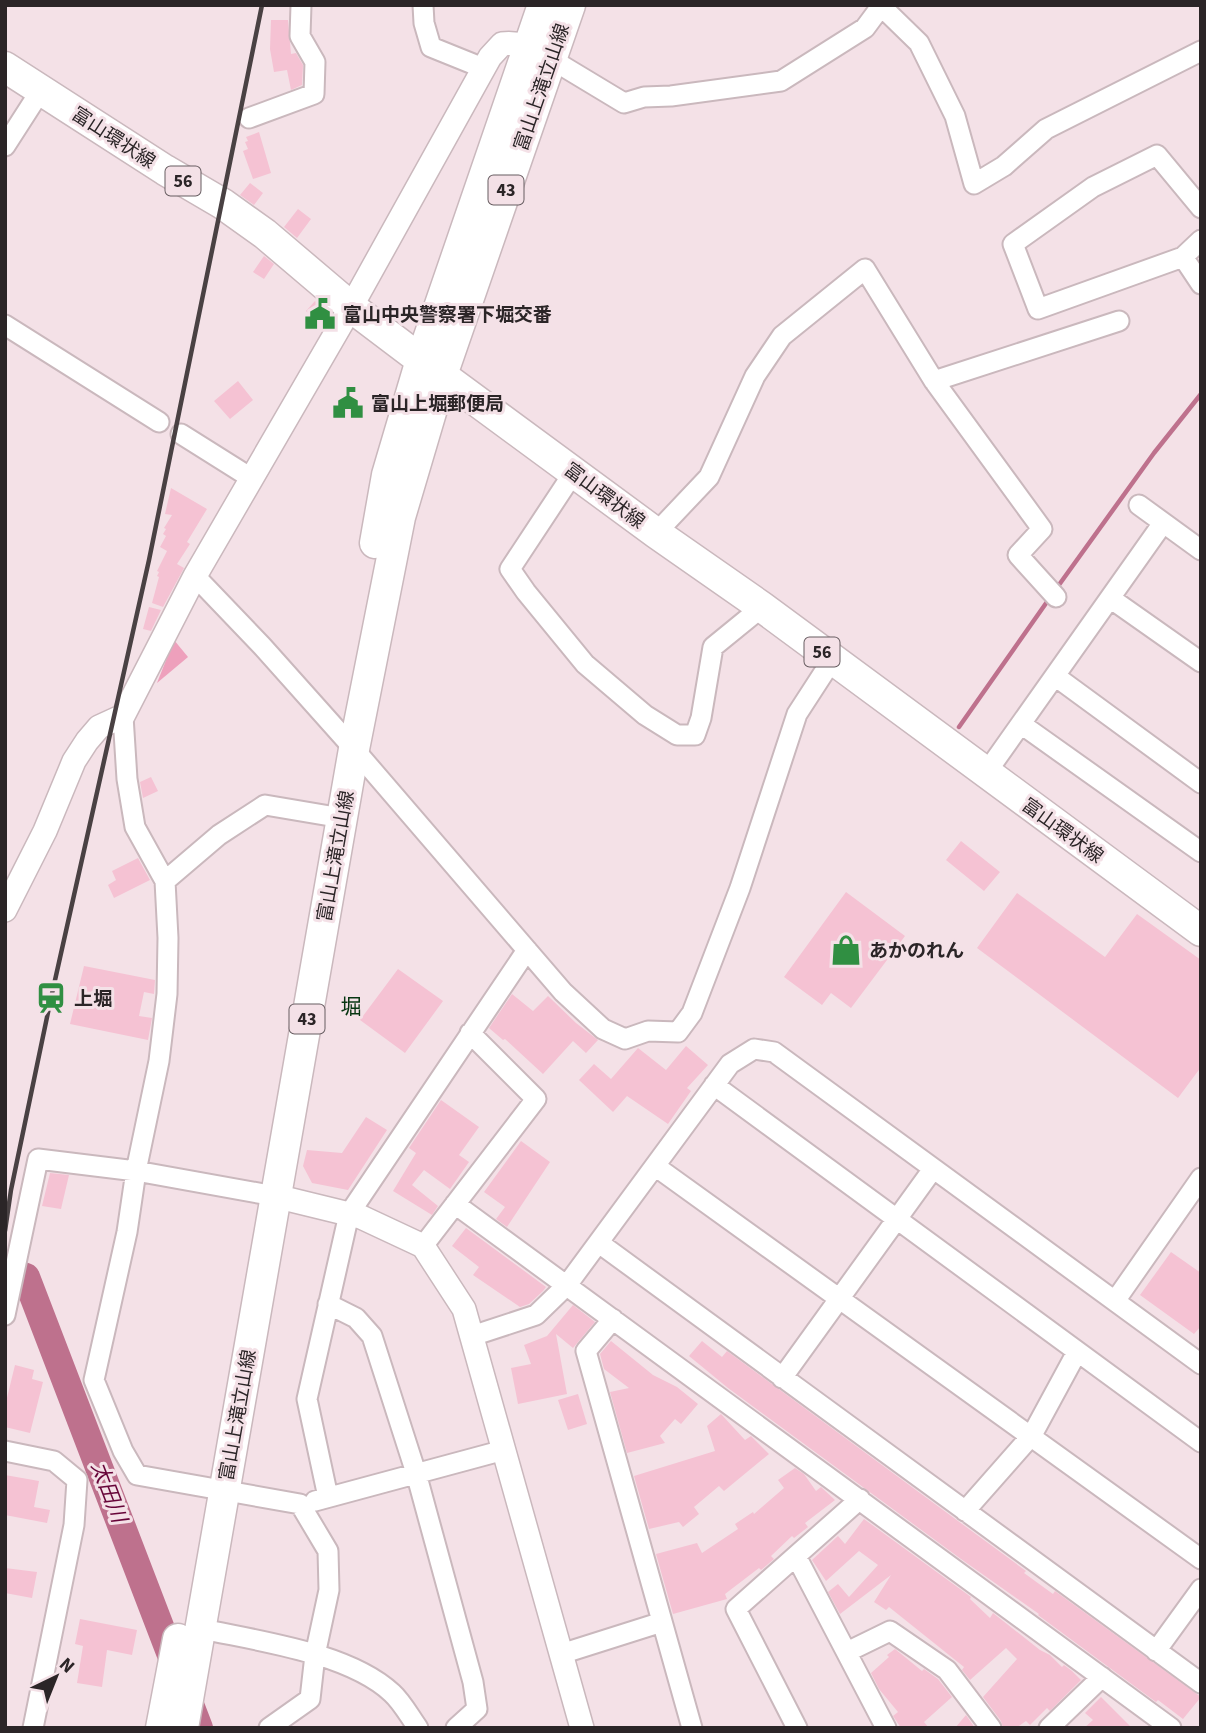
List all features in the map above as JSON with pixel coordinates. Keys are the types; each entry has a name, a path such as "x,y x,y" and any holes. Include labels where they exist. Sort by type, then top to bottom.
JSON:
{"main road":[{"name":"富山上滝立山線","path":"540,53 543,5"},
{"name":"富山上滝立山線","path":"175,1727 167,1690 189,1628 346,742 400,517 431,368 540,53 570,5"},
{"name":"富山環状線","path":"5,67 223,204 265,234 351,307 431,368 762,607 1201,931"},
{"name":"富山上滝立山線","path":"175,1727 192,1667 189,1628"}],"street":[{"path":"249,118 314,94 315,62 300,36 301,5"},
{"path":"423,5 424,23 431,47 483,68"},
{"path":"504,1450 300,1504 138,1475 123,1451 94,1381 127,1232 136,1171 159,1061 167,993 165,881 135,827 127,779 123,716 195,576 351,307 483,68 502,44 513,42 540,53 624,103 645,97 781,81 865,28 882,6 919,43 954,116 974,184 1004,166 1046,129 1201,51"},
{"path":"5,146 41,90"},
{"path":"1201,208 1157,155 1093,187 1013,244 1038,309 1183,257 1201,240"},
{"path":"1183,257 1201,284"},
{"path":"656,533 709,477 755,376 782,336 864,269 934,382 1042,528 1018,555 1056,597"},
{"path":"934,382 1119,321"},
{"path":"5,325 159,422"},
{"path":"181,434 251,478"},
{"path":"574,472 510,569 585,664 645,715 677,736 695,735 701,718 713,647 762,607"},
{"path":"1139,505 1201,550"},
{"path":"986,773 1163,523"},
{"path":"195,576 262,646 563,992 603,1029 625,1039 648,1031 677,1032 692,1013 740,888 797,714 832,660"},
{"path":"1110,598 1201,662"},
{"path":"1055,676 1201,783"},
{"path":"5,911 45,831 74,761 99,727 123,716"},
{"path":"1021,724 1201,852"},
{"path":"165,881 219,835 265,806 333,816"},
{"path":"328,1497 307,1399 349,1214 527,950"},
{"path":"423,1246 536,1099 470,1033"},
{"path":"472,1336 536,1315 568,1285 730,1064 754,1049 774,1052 1201,1364"},
{"path":"714,1086 1201,1442"},
{"path":"5,1315 38,1159 136,1171 266,1195 361,1217 423,1246 464,1309 582,1728"},
{"path":"655,1166 1201,1559"},
{"path":"782,1378 933,1169"},
{"path":"1115,1301 1201,1178"},
{"path":"455,1203 1171,1728"},
{"path":"599,1243 1201,1683"},
{"path":"328,1304 356,1318 372,1336 416,1474 477,1709 456,1728"},
{"path":"613,1319 586,1351 692,1728"},
{"path":"965,1511 1032,1435 1077,1352"},
{"path":"5,1451 54,1461 78,1480 74,1525 33,1728"},
{"path":"797,1728 736,1609 860,1499"},
{"path":"270,1728 310,1699 315,1655 330,1590 328,1551 300,1504"},
{"path":"796,1556 886,1728"},
{"path":"1156,1651 1201,1588"},
{"path":"561,1654 662,1622"},
{"path":"189,1628 315,1655 357,1670 392,1693 418,1728"},
{"path":"847,1652 890,1632 947,1670 991,1728"},
{"path":"1049,1728 1102,1677"}],"shaded area":[{"path":"174,640 188,657 157,683"}],"building":[{"path":"271,20 288,20 291,54 296,53 303,65 302,85 291,90 287,70 274,72 270,49"},
{"path":"259,132 271,173 253,179 243,151 248,149 246,137"},
{"path":"250,183 263,193 254,205 240,195"},
{"path":"298,209 311,219 297,238 284,227"},
{"path":"264,256 274,264 264,279 253,272"},
{"name":"富山中央警察署下堀交番","path":"315,301 331,314 323,327 306,311"},
{"path":"238,381 253,400 230,419 214,401"},
{"path":"171,488 207,509 177,564 184,568 163,607 152,603 159,577 157,571 167,551 160,547 166,536 163,534 166,529 164,528 172,515 165,514"},
{"path":"149,607 161,610 151,631 143,629"},
{"path":"151,777 158,791 143,798 140,782"},
{"path":"961,841 1000,872 984,891 946,860"},
{"path":"138,858 150,880 114,898 108,885 116,880 112,871"},
{"path":"846,892 905,936 851,1008 831,993 822,1005 784,977"},
{"path":"1017,893 1105,957 1137,914 1201,960 1201,1067 1178,1098 977,948"},
{"path":"84,966 155,980 154,994 144,992 139,1016 152,1018 148,1040 70,1024"},
{"path":"398,969 443,1001 405,1053 360,1020"},
{"path":"512,994 533,1011 548,996 598,1040 586,1053 573,1041 543,1074 489,1028"},
{"path":"686,1046 708,1065 687,1088 691,1091 668,1124 627,1096 613,1112 579,1080 594,1064 611,1079 638,1048 666,1070"},
{"path":"441,1100 479,1127 459,1155 469,1162 450,1189 424,1170 412,1185 438,1206 432,1215 393,1191 416,1153 409,1148"},
{"path":"366,1117 387,1130 348,1190 312,1183 303,1166 307,1150 342,1153"},
{"path":"521,1141 550,1162 507,1227 496,1219 505,1207 484,1192"},
{"path":"50,1173 69,1175 61,1209 42,1206"},
{"path":"466,1228 546,1287 543,1291 529,1304 520,1307 473,1275 479,1267 452,1246"},
{"path":"1171,1252 1201,1273 1201,1326 1194,1334 1140,1295"},
{"path":"573,1305 595,1322 573,1348 556,1334 567,1394 518,1404 511,1368 531,1364 524,1345 547,1336"},
{"path":"611,1341 653,1375 677,1387 698,1404 681,1424 675,1419 660,1436 665,1443 627,1453 610,1392 629,1388 604,1369 600,1354"},
{"path":"702,1341 722,1357 727,1351 1026,1571 1024,1573 1053,1594 1055,1591 1201,1697 1183,1719 1158,1700 1156,1702 728,1388 689,1356"},
{"path":"15,1365 34,1370 32,1379 43,1382 30,1433 5,1427 5,1406"},
{"path":"578,1394 587,1424 568,1430 558,1400"},
{"path":"721,1414 745,1440 751,1436 769,1454 724,1491 719,1486 694,1507 699,1514 683,1527 679,1522 649,1529 634,1476 715,1451 707,1426"},
{"path":"795,1468 804,1474 816,1491 821,1487 835,1500 805,1523 808,1527 794,1538 792,1536 771,1556 774,1559 725,1594 727,1599 673,1614 656,1554 697,1543 702,1553 738,1529 735,1524 753,1512 754,1514 784,1488 778,1480"},
{"path":"5,1475 39,1481 34,1507 50,1510 47,1523 5,1515"},
{"path":"864,1519 971,1597 990,1618 993,1613 1081,1680 1050,1711 1047,1708 1030,1725 1026,1721 1016,1728 1003,1728 1001,1721 983,1697 1017,1659 1006,1648 970,1680 962,1670 964,1667 889,1607 886,1610 874,1602 891,1575 840,1614 828,1592 838,1584 849,1597 878,1565 859,1551 826,1581 812,1560 838,1536 845,1544"},
{"path":"5,1568 37,1572 32,1598 5,1593"},
{"path":"80,1619 137,1630 132,1655 107,1650 102,1687 77,1683 83,1646 75,1644"},
{"path":"895,1649 922,1671 924,1669 938,1679 952,1697 924,1722 929,1728 901,1728 893,1716 898,1712 879,1689 871,1673"},
{"path":"1101,1697 1132,1728 1084,1728 1093,1720 1085,1713"},
{"path":"966,1715 975,1728 955,1728"}],"waterway":[{"path":"1056,589 1154,453 1201,394"},
{"path":"959,727 1049,599"},
{"name":"太田川","path":"5,1269 26,1277 199,1728"}],"railway":[{"path":"5,1231 51,998 149,560 262,5"}],"place":[{"name":"富山中央警察署下堀交番","path":"320,314"},
{"name":"富山上堀郵便局","path":"348,403"},
{"name":"あかのれん","path":"846,950"},
{"name":"上堀","path":"51,998"}],"district":[{"name":"堀","path":"351,1007"}]}
